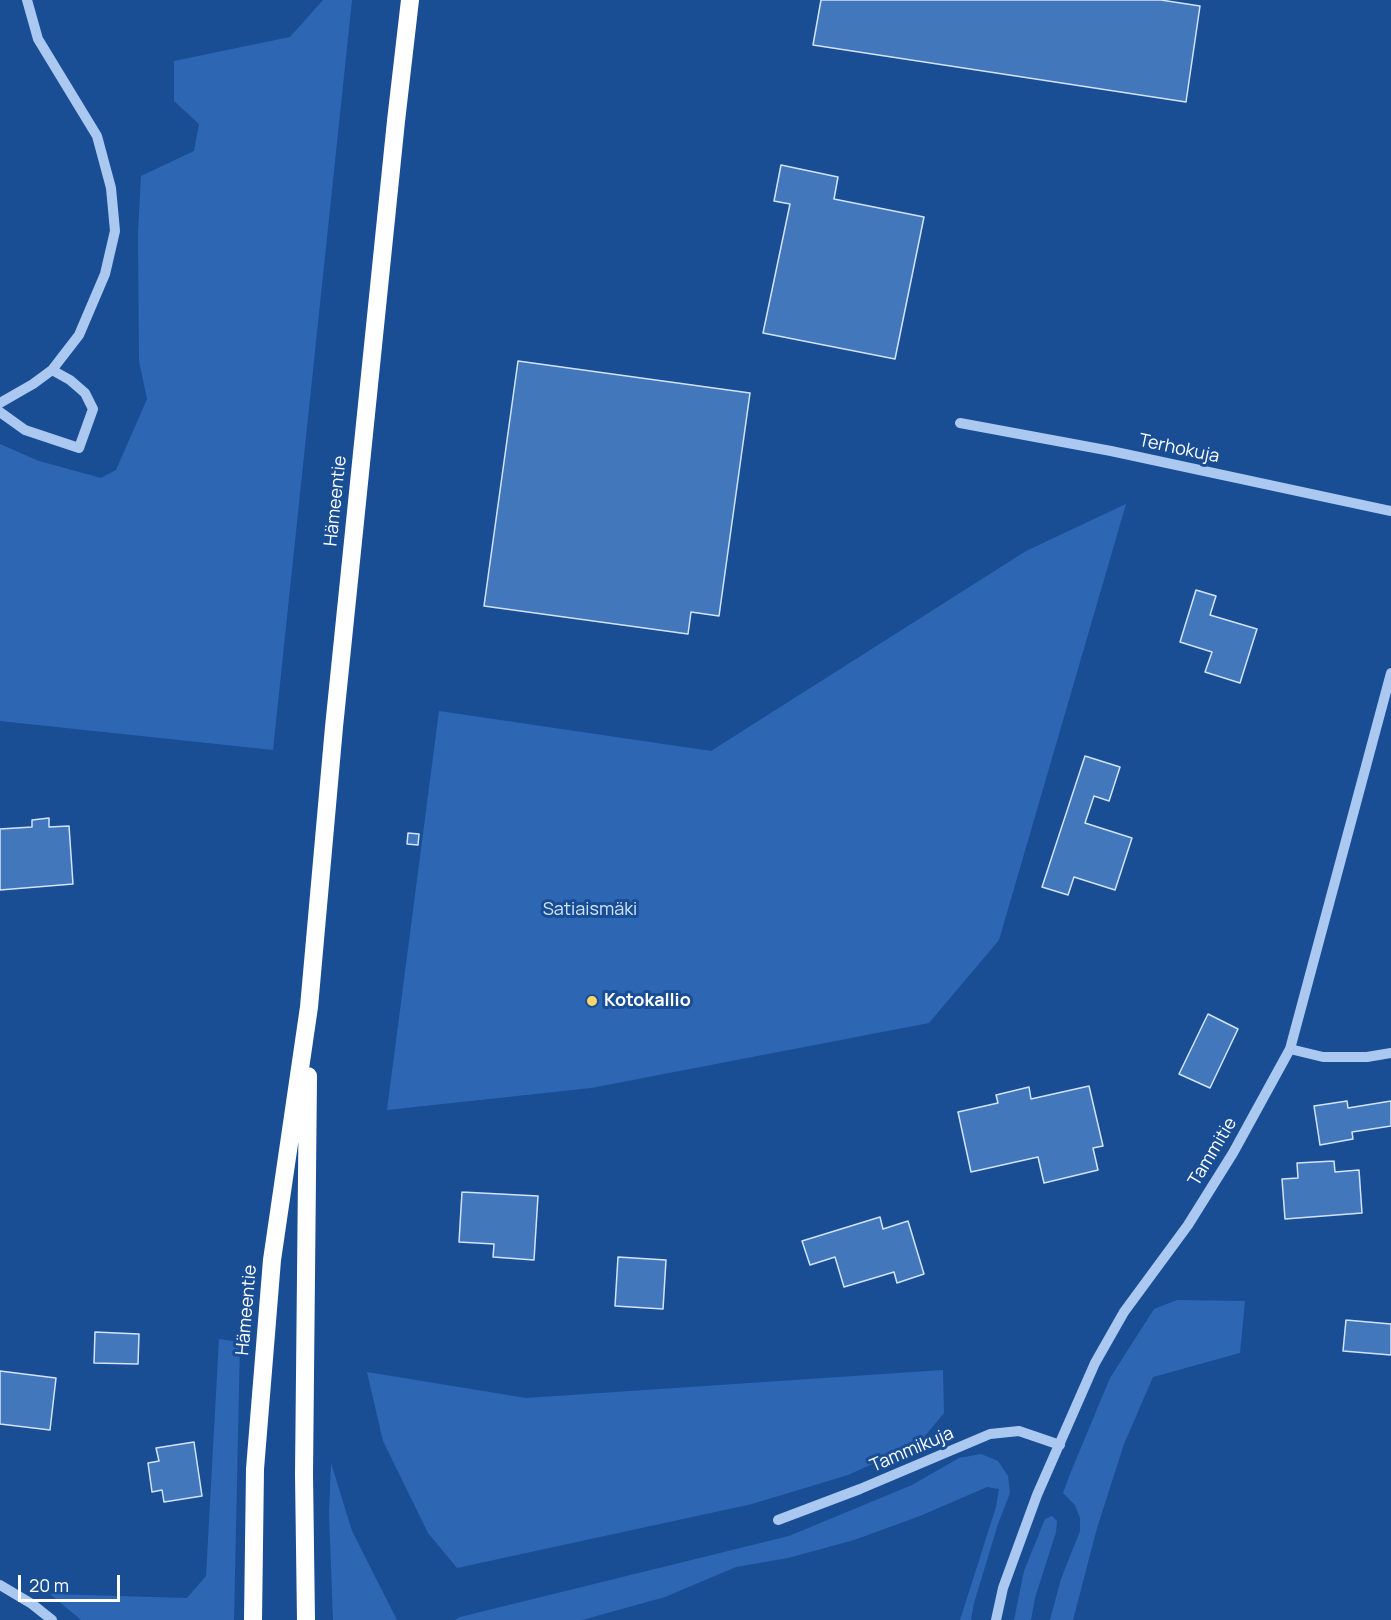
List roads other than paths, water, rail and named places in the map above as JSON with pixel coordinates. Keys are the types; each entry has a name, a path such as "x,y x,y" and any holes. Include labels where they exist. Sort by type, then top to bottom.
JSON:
{"highway":[{"name":"Hämeentie","path":"253,1620 255,1469 272,1260 309,1006 335,715 394,133 410,0"},
{"name":"Hämeentie","path":"306,1620 304,1474 309,1006"}],"street":[{"path":"0,403 52,370 79,335 105,274 115,231 111,188 97,136 38,39 27,0"},
{"path":"0,412 25,430 79,448 93,409 84,393 70,380 52,370"},
{"name":"Terhokuja","path":"960,423 1123,454 1391,511"},
{"name":"Tammitie","path":"996,1620 1007,1577 1037,1495 1095,1363 1124,1311 1194,1216 1233,1153 1290,1048 1391,673"},
{"path":"1290,1048 1323,1057 1367,1057 1391,1053"},
{"name":"Tammikuja","path":"778,1520 860,1489 990,1434 1019,1431 1060,1445"},
{"path":"0,1585 32,1604 52,1620"}],"place":[{"name":"Kotokallio","path":"592,1001"}],"park label":[{"name":"Satiaismäki","path":"590,910"}]}
